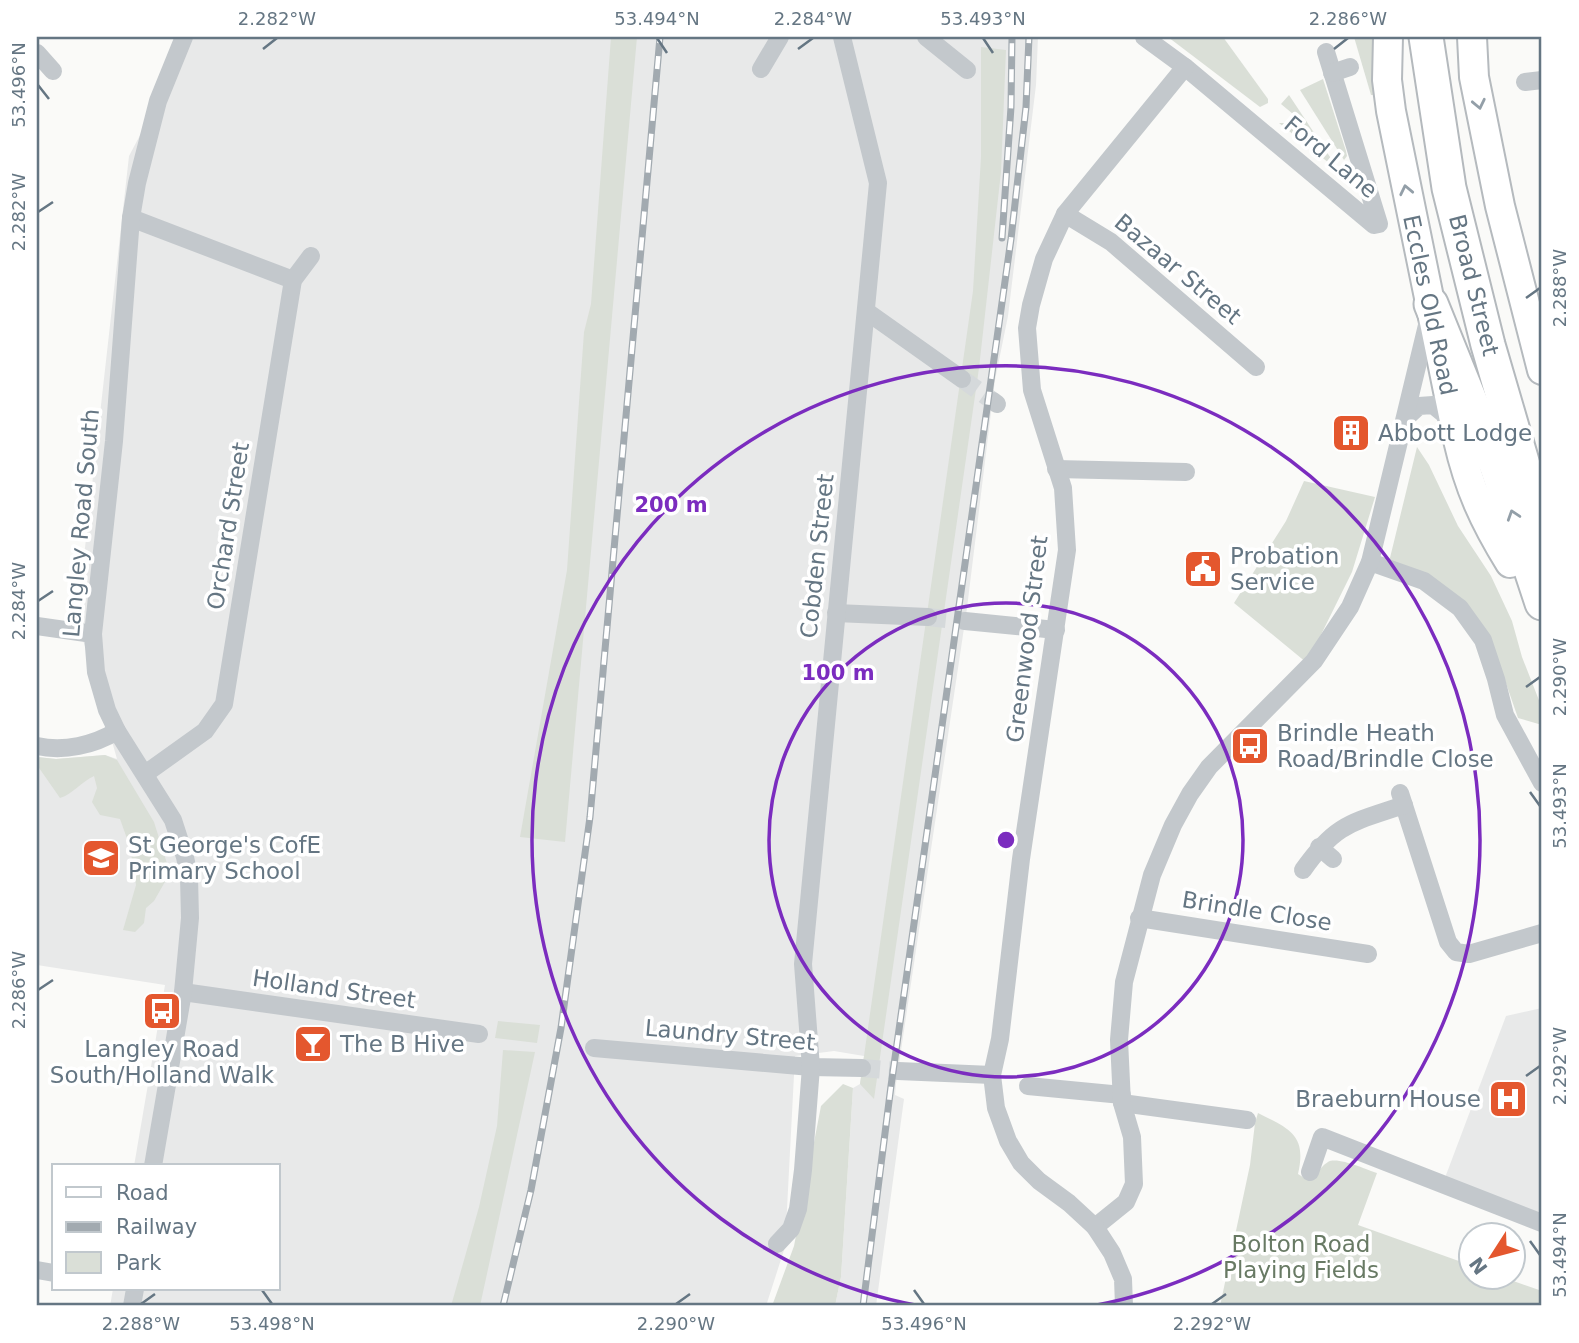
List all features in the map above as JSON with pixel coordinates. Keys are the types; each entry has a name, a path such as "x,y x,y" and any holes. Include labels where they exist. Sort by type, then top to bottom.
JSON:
{"highway":[{"name":"Broad Street","path":"1426,37 1449,188 1488,345 1542,530"},
{"name":"Broad Street","path":"1448,37 1469,177 1522,390 1542,457"},
{"path":"1431,304 1497,467 1542,603"}],"main road":[{"name":"Eccles Old Road","path":"1388,37 1387,80 1391,111 1458,440 1468,481 1488,528 1510,563"},
{"path":"1472,37 1474,77 1500,206 1542,370"}],"street":[{"name":"Langley Road South","path":"153,1164 183,992 190,918 189,877 173,820 117,731 100,690 93,634 114,441 131,218 158,101 184,37"},
{"path":"761,69 780,37"},
{"name":"Cobden Street","path":"777,1244 791,1229 798,1209 811,1066 803,964 878,183 842,37"},
{"path":"926,37 967,70"},
{"name":"Ford Lane","path":"1144,37 1185,67 1374,225 1380,224 1326,52"},
{"path":"37,53 53,71"},
{"name":"Greenwood Street","path":"1124,1306 1123,1279 1112,1253 1095,1227 1021,1163 1008,1141 996,1108 992,1075 1000,1039 1021,856 1068,550 1063,488 1032,390 1027,328 1044,259 1065,214 1185,67"},
{"path":"1332,74 1350,67"},
{"name":"Bazaar Street","path":"1065,214 1111,242 1256,367"},
{"path":"131,218 293,280"},
{"name":"Orchard Street","path":"145,774 205,731 224,704 293,280 311,256"},
{"path":"1095,1227 1126,1202 1134,1184 1132,1137 1122,1099 1119,1040 1124,982 1152,875 1173,825 1209,767 1314,661 1350,607 1370,562 1431,304"},
{"path":"866,311 962,379"},
{"path":"1405,419 1419,406 1433,405 1444,414 1458,440"},
{"path":"1056,469 1186,472"},
{"path":"1370,562 1424,581 1460,608 1483,640 1505,715 1542,783"},
{"path":"836,613 928,617"},
{"path":"965,621 1056,630"},
{"path":"37,626 93,634"},
{"path":"37,746 63,748 80,745 117,731"},
{"path":"1303,870 1319,847 1346,825 1402,799 1448,942 1456,952 1469,954 1542,933"},
{"path":"1319,847 1333,859"},
{"name":"Brindle Close","path":"1139,918 1368,954"},
{"name":"Holland Street","path":"183,992 479,1034"},
{"name":"Laundry Street","path":"594,1048 862,1068"},
{"path":"898,1071 992,1075"},
{"path":"1032,1089 1122,1099 1247,1121"},
{"path":"1310,1171 1322,1137 1542,1223"}],"shaded area":[{"path":"192,37 1038,37 1036,85 1008,316 995,380 967,608 896,1084 895,1095 904,1099 876,1306 835,1306 841,1277 853,1088 860,1084 864,1056 834,1051 795,1056 785,1247 766,1306 110,1306 113,1290 280,1290 280,1164 134,1164 165,985 37,965 37,757 56,759 105,755 117,759 77,619 129,156"},
{"name":"Braeburn House","path":"1542,1008 1542,1222 1443,1183 1506,1016"}],"green space":[{"path":"611,37 637,37 565,842 520,837 567,570 584,332 591,304"},
{"path":"1168,37 1223,37 1268,99 1268,103 1260,107"},
{"path":"1354,37 1374,37 1377,95 1371,95"},
{"path":"981,47 1006,50 1001,172 979,368 874,1099 860,1084 973,291 981,157"},
{"path":"1323,79 1346,151 1344,160 1300,90"},
{"path":"1289,95 1336,166 1279,123 1292,120 1293,114 1281,104"},
{"path":"1417,447 1429,465 1458,526 1491,576 1512,621 1522,657 1542,708 1542,725 1518,718 1491,640 1389,562"},
{"path":"1304,481 1375,497 1352,572 1307,663 1234,603 1286,521"},
{"path":"105,755 117,760 154,822 170,873 154,901 146,908 144,923 135,932 123,930 136,885 130,847 120,819 100,815 92,802 97,788 94,776 60,798 37,765 37,757 56,759"},
{"path":"498,1021 540,1025 537,1043 495,1038"},
{"path":"503,1050 535,1052 480,1306 451,1306 479,1207 497,1126"},
{"path":"843,1084 853,1088 841,1277 835,1306 772,1306 794,1246 821,1106"},
{"name":"Bolton Road Playing Fields","path":"1258,1113 1293,1135 1300,1150 1298,1174 1306,1179 1332,1161 1345,1162 1377,1173 1358,1225 1456,1260 1456,1290 1526,1290 1526,1285 1542,1291 1542,1306 1220,1306 1250,1165"}],"tunnel":[{"path":"962,379 993,401"},
{"path":"928,617 965,621"},
{"path":"862,1068 898,1071"}],"railway":[{"path":"503,1306 531,1190 561,1028 590,817 660,37"},
{"path":"1002,238 1011,107 1012,37"},
{"path":"863,1306 891,1086 1011,239 1026,107 1029,37"}],"place":[{"name":"Abbott Lodge","path":"1351,433"},
{"name":"Probation Service","path":"1203,569"},
{"name":"Brindle Heath Road/Brindle Close","path":"1250,746"},
{"name":"St George's CofE Primary School","path":"101,858"},
{"name":"Langley Road South/Holland Walk","path":"162,1011"},
{"name":"The B Hive","path":"313,1044"},
{"name":"Braeburn House","path":"1508,1099"}]}
